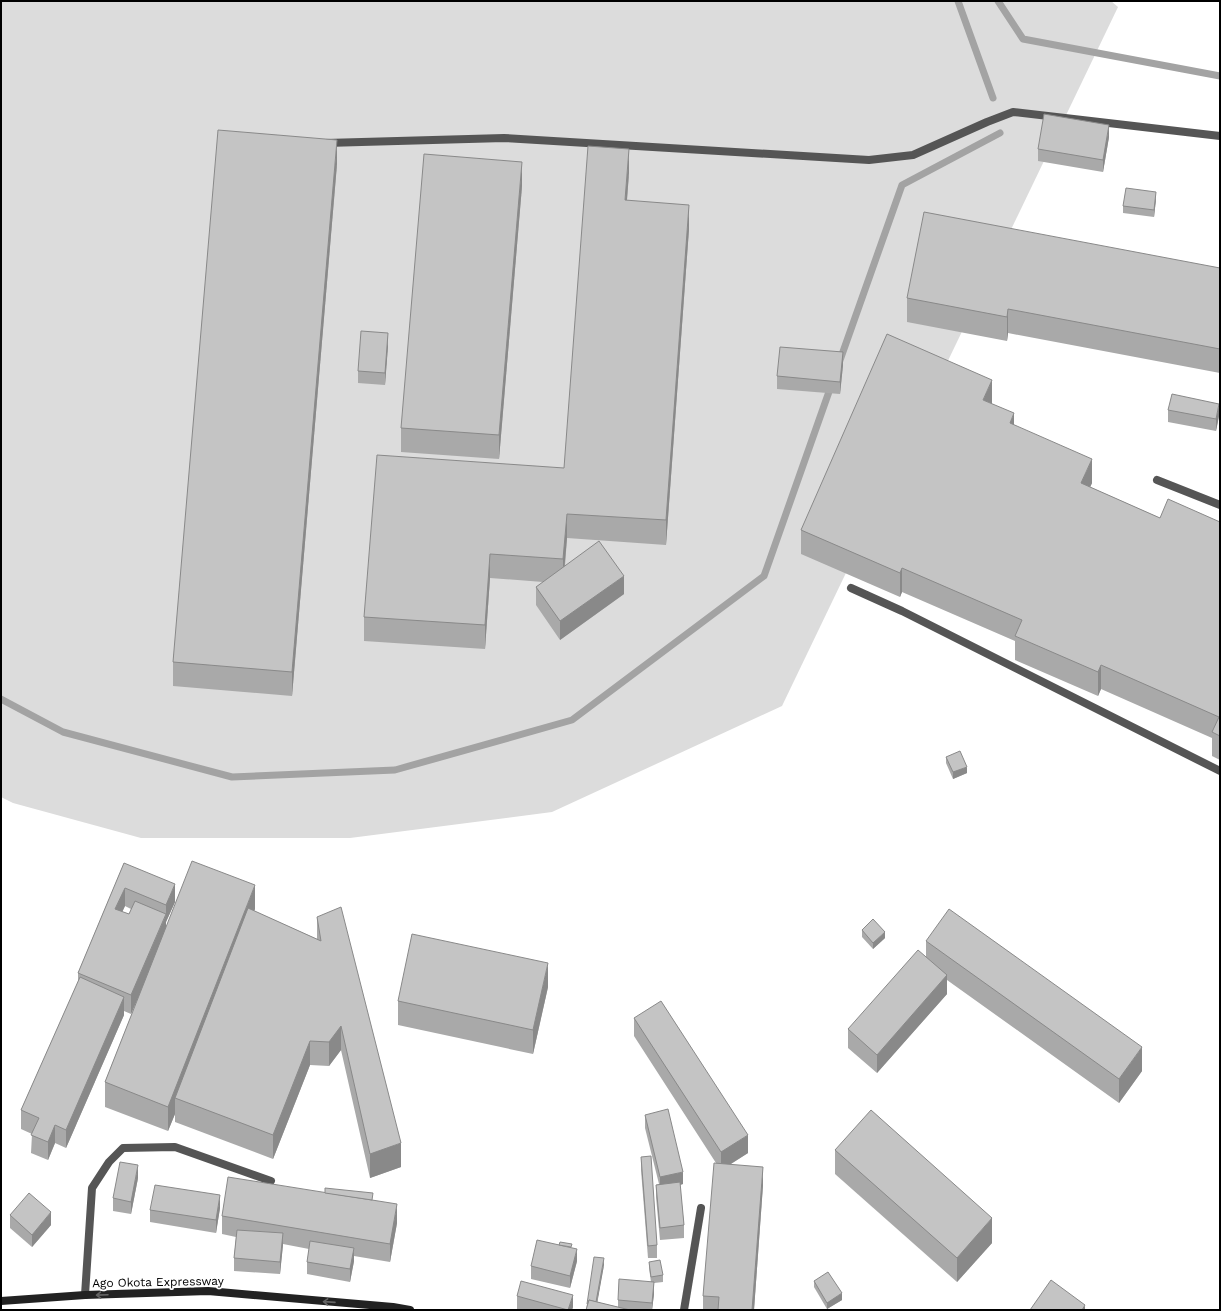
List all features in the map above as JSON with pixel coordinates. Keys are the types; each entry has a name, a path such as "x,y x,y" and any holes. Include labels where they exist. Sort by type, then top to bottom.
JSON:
{"main road":[{"name":"Ago Okota Expressway","path":"1,1301 85,1295 208,1292 393,1307 410,1310"}],"lane":[{"path":"324,143 504,138 869,160 913,155 1013,112 1220,136"},
{"path":"1157,480 1220,505"},
{"path":"851,588 902,611 1220,771"},
{"path":"85,1295 92,1188 110,1162 123,1148 176,1148 271,1181"},
{"path":"684,1310 701,1208"}],"shaded area":[{"path":"1,1 1111,1 1118,7 782,706 552,812 350,838 141,838 13,803 1,797"}],"building":[{"path":"1044,114 1109,125 1103,160 1038,149"},
{"path":"218,130 337,140 292,672 173,662"},
{"path":"588,146 629,149 625,200 689,205 666,520 567,514 563,559 490,554 485,625 364,617 377,455 564,468"},
{"path":"424,154 522,162 499,435 401,428"},
{"path":"1126,188 1156,192 1154,210 1123,206"},
{"path":"924,212 1220,268 1220,349 1008,309 1007,317 907,298"},
{"path":"361,331 388,333 385,373 358,371"},
{"path":"887,334 992,380 983,400 1014,413 1010,423 1092,459 1081,483 1160,518 1168,499 1220,522 1220,736 1212,732 1219,717 1101,665 1098,672 1015,636 1022,620 902,568 900,573 801,530"},
{"path":"780,347 843,352 840,382 777,376"},
{"path":"1172,394 1219,404 1216,419 1168,410"},
{"path":"599,541 624,576 560,621 536,587"},
{"path":"960,751 967,767 953,772 946,757"},
{"path":"192,861 255,885 168,1107 105,1082"},
{"path":"124,863 175,884 166,905 125,888 115,909 129,914 135,901 166,914 131,995 78,973"},
{"path":"341,907 401,1143 370,1154 341,1026 329,1042 310,1041 273,1135 175,1098 248,908 321,941 317,917"},
{"path":"949,909 1142,1047 1119,1079 926,941"},
{"path":"873,919 885,932 873,943 862,930"},
{"path":"412,934 548,963 533,1030 398,1001"},
{"path":"918,950 947,975 877,1055 848,1029"},
{"path":"80,977 124,997 66,1130 55,1125 48,1142 31,1135 39,1118 21,1110"},
{"path":"661,1001 748,1135 721,1152 634,1018"},
{"path":"668,1109 683,1172 660,1177 645,1115"},
{"path":"871,1110 992,1218 957,1258 835,1150"},
{"path":"651,1156 657,1245 648,1246 641,1157"},
{"path":"120,1162 138,1165 131,1202 113,1198"},
{"path":"714,1163 763,1167 752,1310 718,1310 719,1297 703,1296"},
{"path":"228,1177 397,1204 390,1244 222,1216"},
{"path":"680,1182 684,1225 660,1228 656,1185"},
{"path":"155,1185 220,1195 216,1220 150,1210"},
{"path":"325,1188 373,1193 372,1200 325,1193"},
{"path":"29,1193 51,1212 32,1235 10,1215"},
{"path":"237,1230 283,1233 280,1262 234,1258"},
{"path":"537,1240 577,1249 570,1276 531,1266"},
{"path":"310,1241 354,1248 350,1269 307,1262"},
{"path":"560,1242 572,1244 571,1247 559,1245"},
{"path":"594,1257 604,1258 596,1302 589,1300 587,1304"},
{"path":"660,1260 663,1275 651,1277 649,1262"},
{"path":"828,1272 842,1293 827,1303 814,1281"},
{"path":"619,1279 654,1282 652,1303 618,1300"},
{"path":"1051,1280 1085,1305 1082,1310 1030,1310"},
{"path":"521,1281 573,1295 568,1310 517,1296"},
{"path":"589,1300 630,1310 586,1310"}],"waterway":[{"path":"958,1 993,98"},
{"path":"998,1 1023,39 1220,76"},
{"path":"839,363 902,185 1000,133"},
{"path":"1,699 63,732 232,777 395,770 572,720 764,576 831,386"}]}
